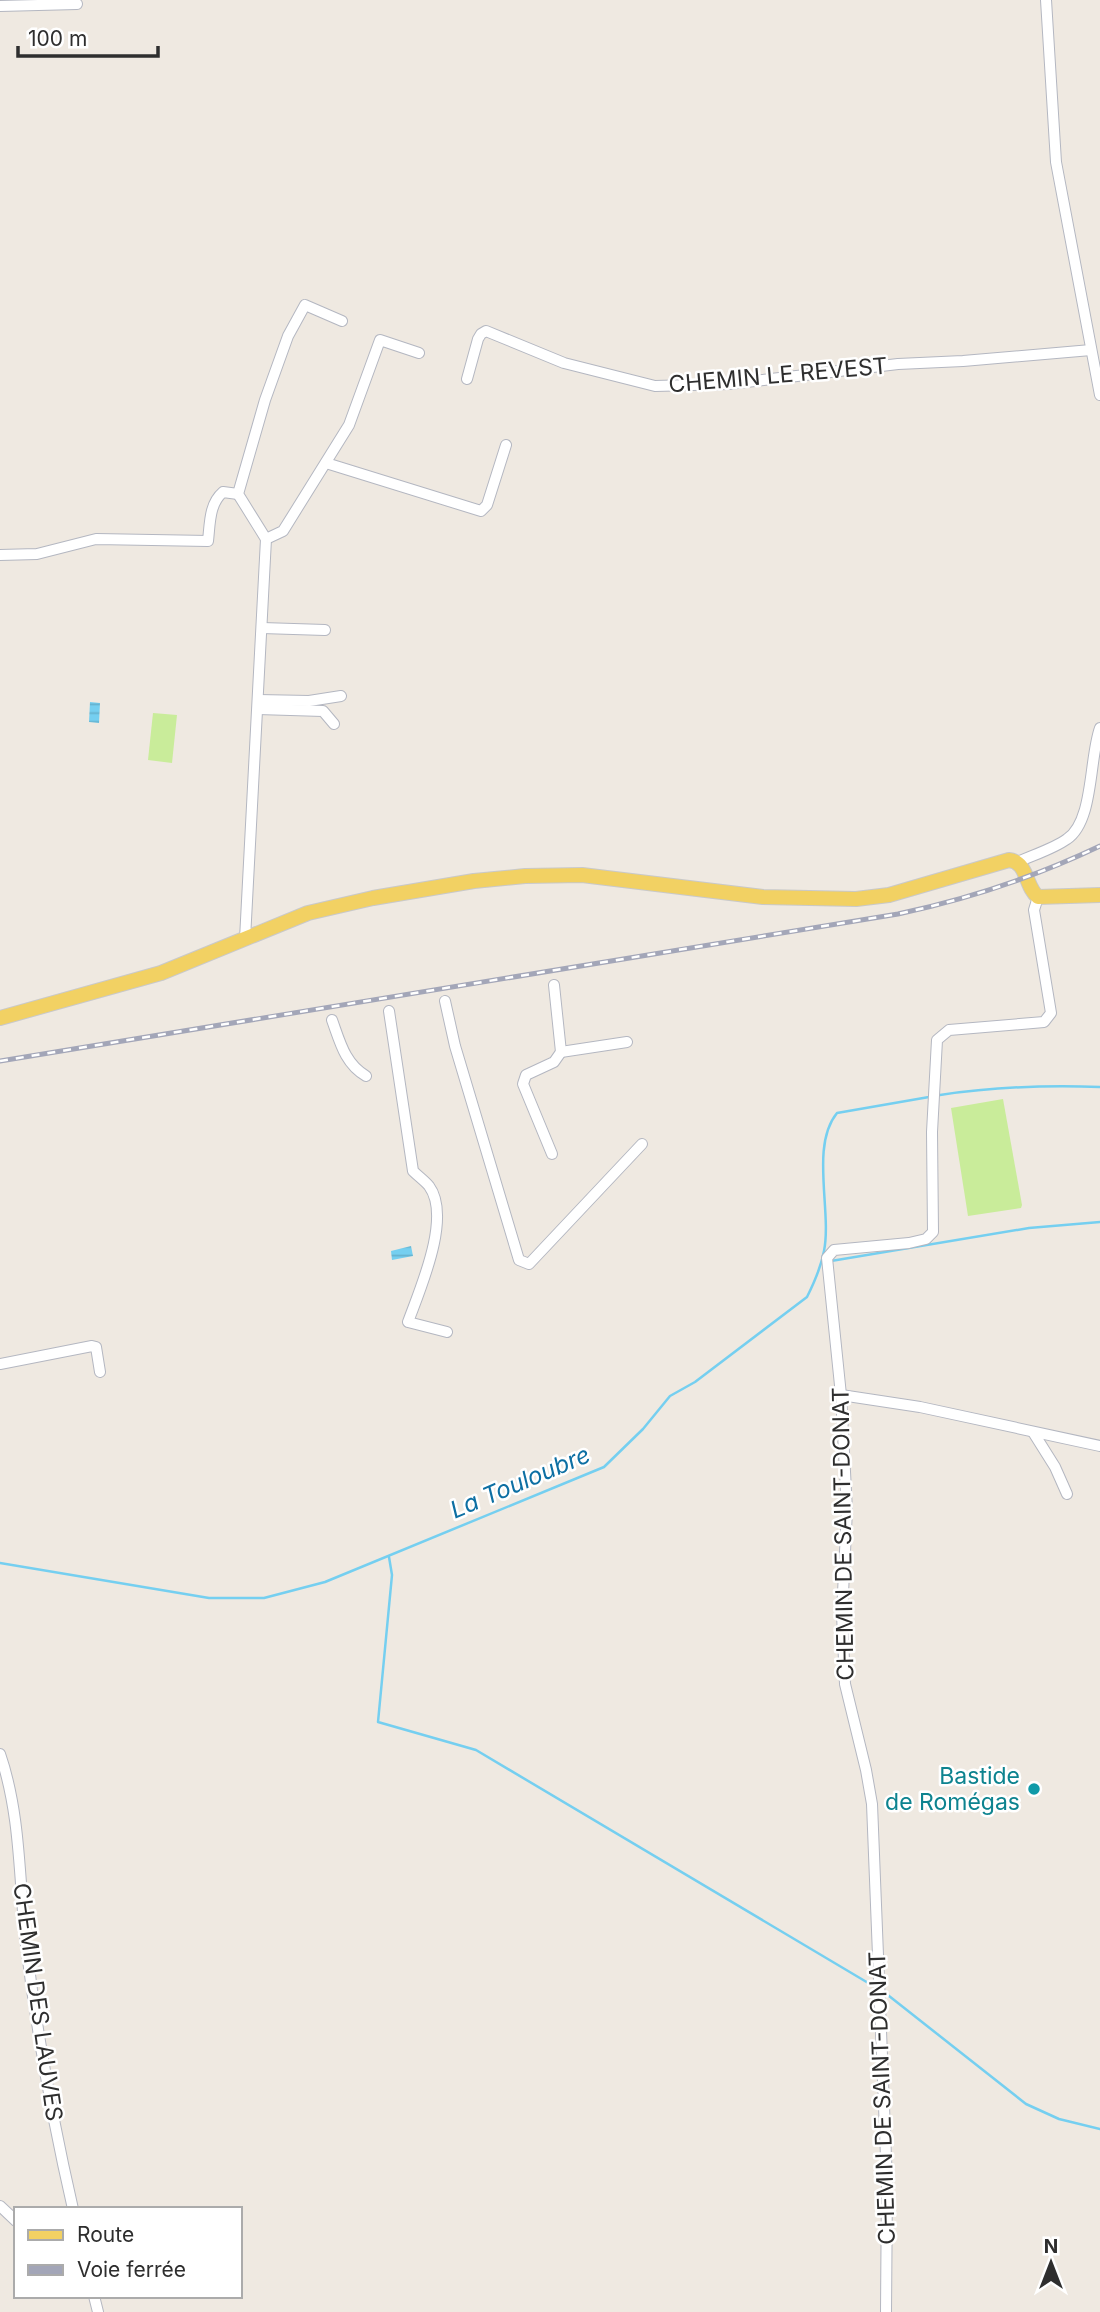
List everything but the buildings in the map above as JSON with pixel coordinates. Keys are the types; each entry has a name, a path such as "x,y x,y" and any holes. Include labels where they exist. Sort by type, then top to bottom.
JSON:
{"main road":[{"path":"0,1018 161,973 288,921 330,907 499,878 582,875 763,897 856,899 899,892 1009,860 1018,862 1032,891 1038,897 1100,895"}],"street":[{"path":"1045,0 1056,162 1100,395"},
{"path":"0,6 77,4"},
{"path":"245,939 266,538 238,494 288,336 305,305 342,321"},
{"name":"CHEMIN LE REVEST","path":"467,379 478,339 486,331 564,362 656,386 729,384 898,364 1091,349"},
{"path":"266,538 283,531 349,425 380,340 419,353"},
{"path":"326,463 481,511 487,505 506,445"},
{"path":"0,555 37,554 96,538 208,541 212,508 218,496 223,492 238,494"},
{"path":"262,628 326,630"},
{"path":"258,704 341,696"},
{"path":"258,704 323,711 334,724"},
{"path":"1018,862 1066,841 1080,825 1100,728"},
{"name":"CHEMIN DE SAINT-DONAT","path":"886,2312 887,2182 872,1804 845,1685 842,1614 847,1510 841,1395 827,1258 834,1250 909,1243 926,1239 933,1232 932,1132 937,1040 949,1030 1044,1022 1051,1013 1034,910 1038,897"},
{"path":"552,1154 523,1084 526,1075 554,1062 561,1052 554,985"},
{"path":"445,1001 455,1046 519,1260 529,1264 642,1144"},
{"path":"388,1011 413,1171 430,1187 438,1222 432,1253 408,1321 447,1332"},
{"path":"332,1020 352,1068 366,1076"},
{"path":"561,1052 627,1042"},
{"path":"0,1364 92,1346 96,1347 100,1372"},
{"path":"841,1395 920,1407 1100,1446"},
{"path":"1033,1432 1055,1467 1067,1494"},
{"name":"CHEMIN DES LAUVES","path":"0,1754 14,1808 26,1945 53,2110 73,2207"},
{"path":"0,2206 14,2219"}],"green space":[{"path":"153,713 177,715 172,763 148,760"},
{"path":"1003,1099 1022,1205 1021,1208 968,1216 951,1108"}],"water":[{"path":"90,702 100,703 99,723 89,722"},
{"path":"411,1246 413,1256 392,1260 391,1251"}],"waterway":[{"name":"La Touloubre","path":"940,1095 1020,1087 1100,1087"},
{"name":"La Touloubre","path":"0,1563 209,1598 264,1598 325,1582 604,1467 643,1429 670,1396 695,1382 807,1297 824,1251 826,1235 823,1161 829,1127 837,1113 929,1097"},
{"path":"831,1261 1029,1228 1100,1222"},
{"path":"389,1557 392,1575 378,1722 476,1750 875,1987"},
{"path":"884,1992 1026,2104 1059,2119 1100,2129"}],"railway":[{"path":"0,1061 898,914 1001,886 1100,846"}],"place":[{"name":"Bastide de Romégas","path":"1034,1789"}]}
